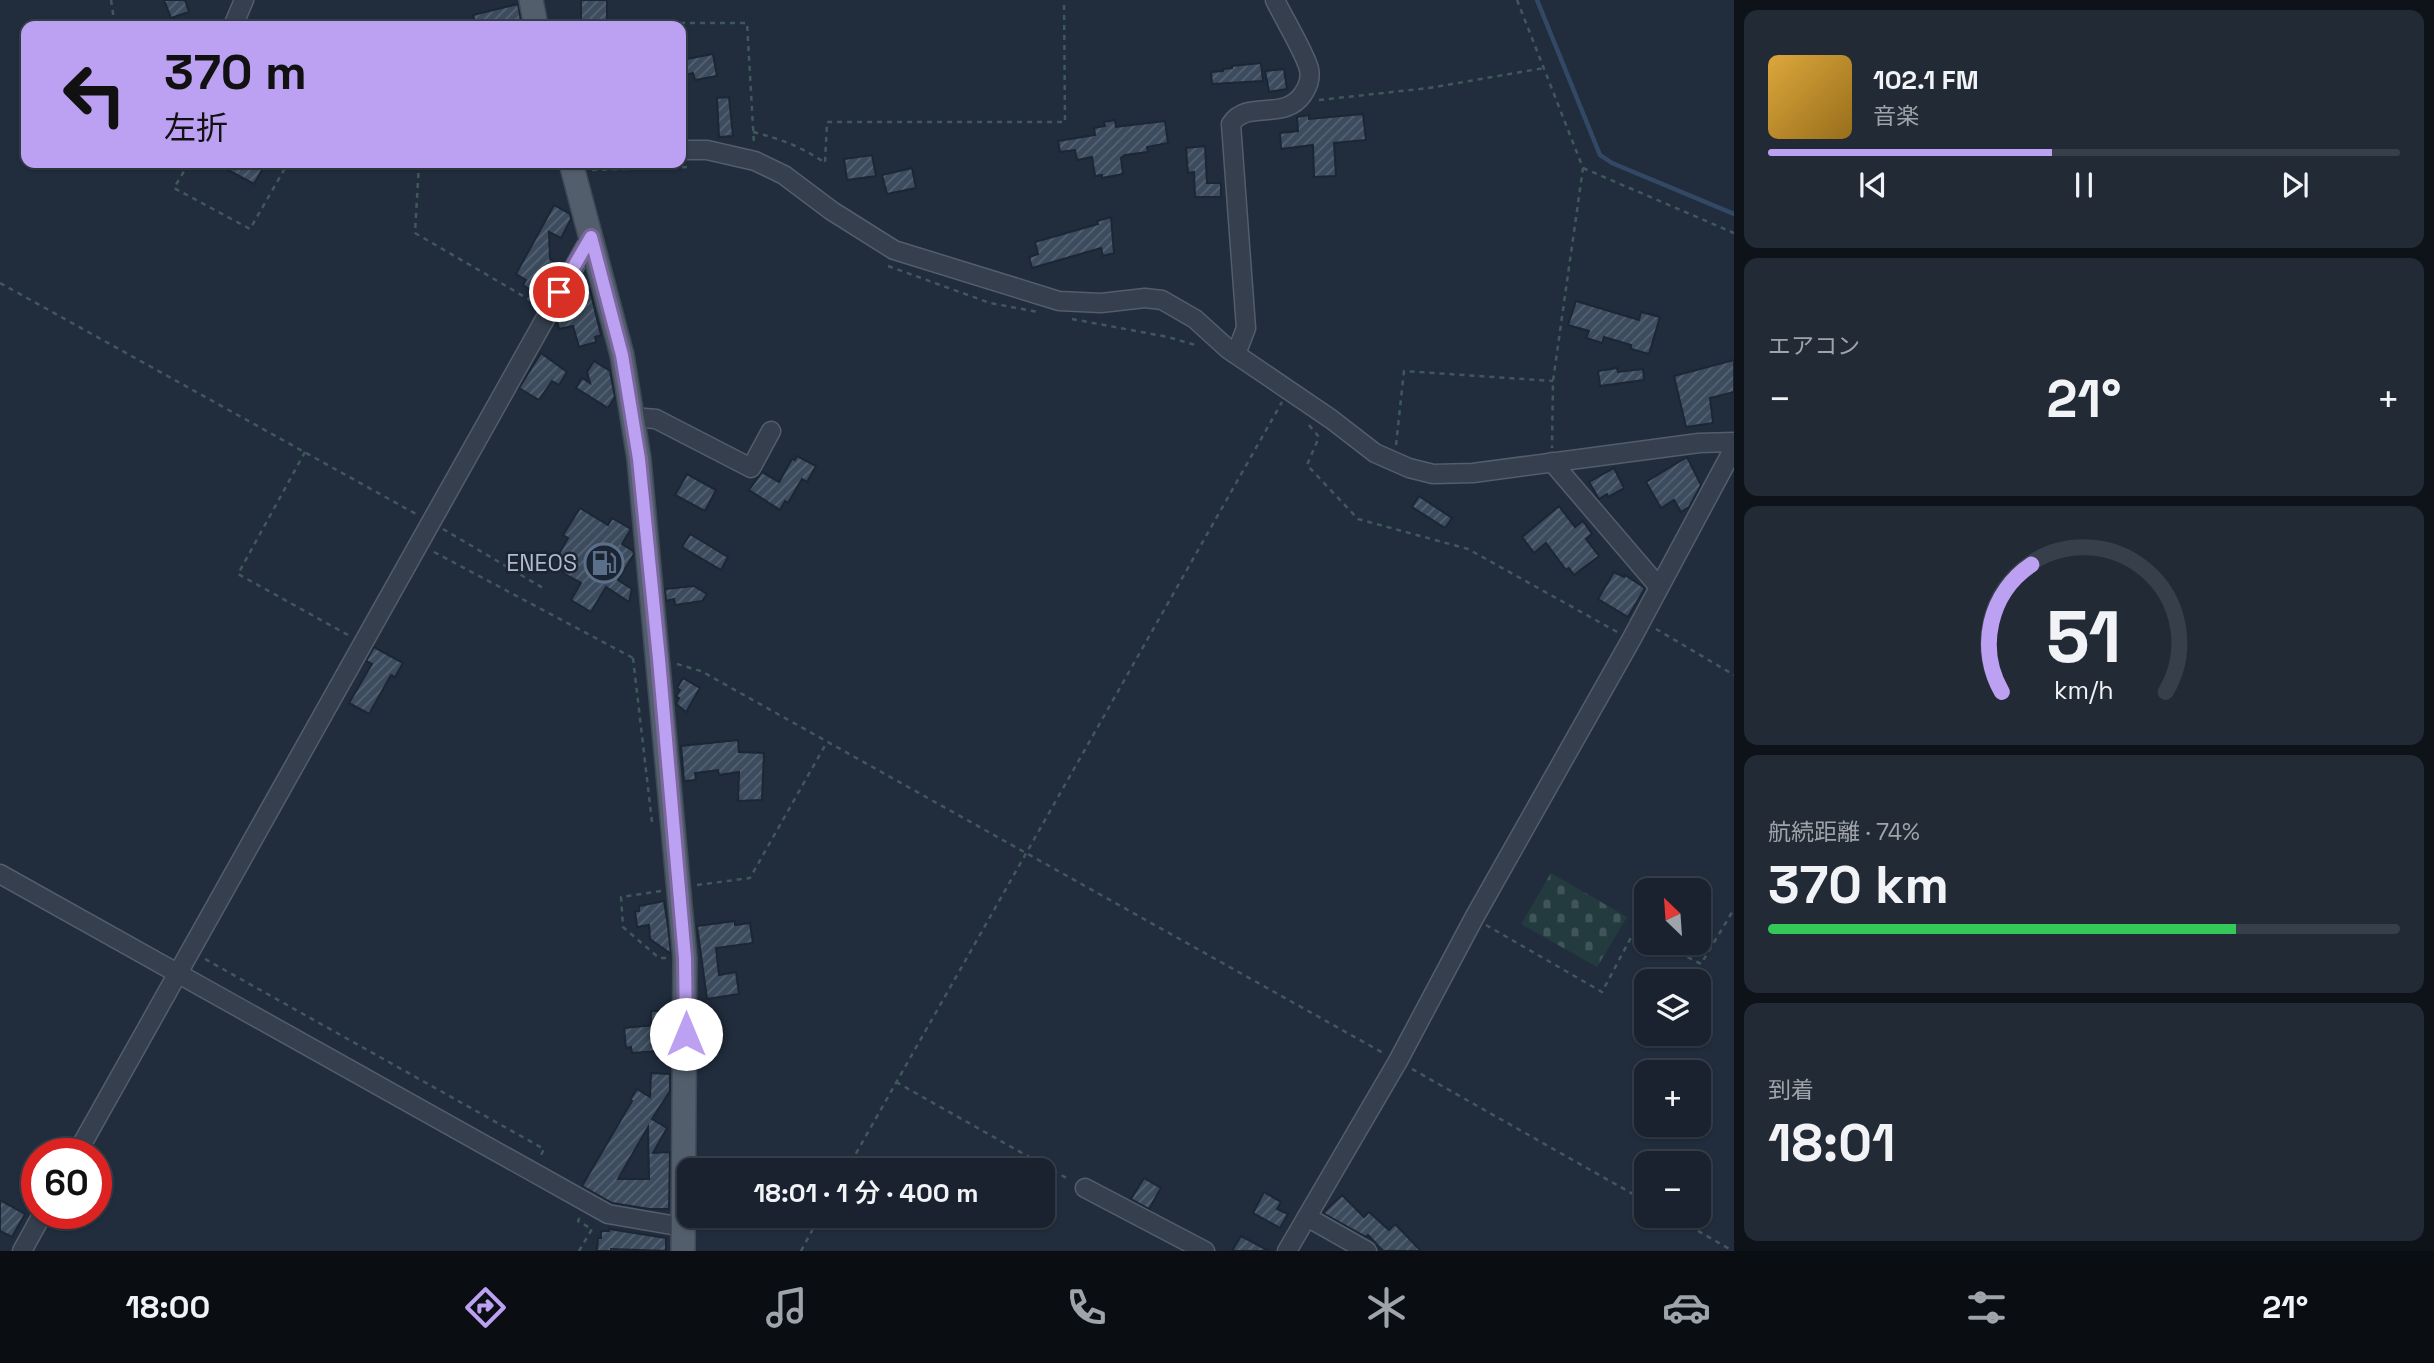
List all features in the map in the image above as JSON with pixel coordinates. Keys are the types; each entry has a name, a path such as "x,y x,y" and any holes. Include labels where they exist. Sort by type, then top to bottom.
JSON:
{"main road":[{"path":"531,0 535,21"},
{"path":"572,168 622,355 633,417 660,666 670,890 685,958 684,1158"},
{"path":"683,1228 683,1251"}],"street":[{"path":"235,21 244,0"},
{"path":"1236,354 1246,328 1231,124 1235,118 1245,113 1288,108 1299,99 1309,84 1309,68 1275,0"},
{"path":"686,150 707,150 755,161 784,175 832,211 894,250 1059,301 1101,303 1145,298 1162,300 1195,319 1236,354 1375,453 1433,474 1473,473 1699,443 1734,442"},
{"path":"84,1138 591,237"},
{"path":"633,417 656,419 751,468 771,431"},
{"path":"1287,1251 1398,1061 1734,448"},
{"path":"1552,462 1659,587"},
{"path":"0,874 608,1214 677,1226"},
{"path":"1085,1188 1205,1251"},
{"path":"1307,1217 1367,1251"},
{"path":"22,1251 34,1229"}],"path":[{"path":"111,0 114,21"},
{"path":"753,132 792,143 825,163 827,122 1065,122 1064,0"},
{"path":"1517,0 1583,168 1553,382 1552,462"},
{"path":"686,23 747,23 755,161"},
{"path":"1299,99 1315,101 1429,88 1544,68"},
{"path":"186,168 174,188 250,229 285,168"},
{"path":"419,168 415,233 549,311"},
{"path":"1583,168 1734,233"},
{"path":"883,263 893,269 990,303 1045,314"},
{"path":"0,282 431,522 543,588"},
{"path":"1072,319 1168,337 1203,347"},
{"path":"1391,460 1396,444 1404,371 1553,382"},
{"path":"853,1158 1289,390"},
{"path":"1301,419 1312,427 1319,437 1307,465 1358,519 1468,549 1631,640"},
{"path":"305,452 238,574 362,643"},
{"path":"418,543 633,658 660,666 701,671 1634,1195"},
{"path":"1642,620 1734,675"},
{"path":"633,658 653,823"},
{"path":"685,958 659,958 623,927 621,897 750,878 827,742"},
{"path":"1712,947 1734,909"},
{"path":"1474,918 1602,992 1634,932"},
{"path":"190,950 544,1149 533,1171"},
{"path":"1686,956 1702,964 1707,956"},
{"path":"896,1082 1085,1188"},
{"path":"579,1251 592,1229 578,1221 589,1202"},
{"path":"801,1251 813,1228"},
{"path":"1693,1228 1733,1251"}],"green space":[{"path":"1551,873 1627,917 1597,967 1521,924"}],"building":[{"path":"164,0 185,0 189,12 171,18"},
{"path":"581,0 607,0 607,21 581,21"},
{"path":"518,4 521,21 475,21 473,15"},
{"path":"713,54 717,76 695,80 693,73 686,75 686,59"},
{"path":"1261,63 1263,81 1212,84 1211,72 1223,71 1232,66"},
{"path":"1284,69 1287,89 1269,92 1265,71"},
{"path":"729,97 733,136 719,137 717,98"},
{"path":"1363,114 1366,140 1334,143 1336,176 1314,177 1313,145 1281,149 1280,133 1298,131 1297,117 1309,115 1309,119"},
{"path":"1115,120 1116,127 1165,121 1168,143 1147,147 1148,152 1125,155 1121,158 1123,174 1102,178 1102,175 1095,176 1092,157 1077,160 1075,150 1060,152 1058,141 1095,135 1094,128"},
{"path":"1205,146 1207,183 1221,183 1221,197 1195,197 1194,172 1188,173 1186,148"},
{"path":"872,155 876,176 847,180 844,159"},
{"path":"224,168 263,168 254,184"},
{"path":"912,168 916,188 887,194 882,175"},
{"path":"554,205 570,214 571,219 561,238 549,232 550,259 554,262 541,283 548,287 542,297 523,285 526,280 516,274"},
{"path":"1111,217 1114,253 1103,256 1101,248 1032,268 1029,257 1038,254 1035,242 1098,224 1097,221"},
{"path":"590,290 601,335 595,337 596,342 579,347 573,326 559,329 557,321 565,307 570,306 569,300"},
{"path":"1576,301 1639,320 1641,312 1660,317 1649,354 1604,337 1602,343 1586,338 1589,331 1568,325"},
{"path":"541,353 567,372 559,385 552,381 539,400 519,388"},
{"path":"1734,360 1734,392 1710,398 1713,423 1686,427 1674,376"},
{"path":"594,361 610,371 615,397 608,408 576,388 582,378 590,383 587,372"},
{"path":"1617,368 1618,372 1643,369 1644,380 1600,386 1598,371"},
{"path":"797,456 816,466 807,482 802,479 788,503 785,501 780,510 749,490 762,472 779,482 792,459 795,460"},
{"path":"1687,457 1701,485 1689,507 1681,512 1674,500 1661,508 1646,482"},
{"path":"1614,468 1624,488 1599,499 1589,482"},
{"path":"687,474 716,490 705,511 675,495"},
{"path":"1419,496 1452,518 1445,528 1412,507"},
{"path":"1559,506 1575,527 1583,521 1592,534 1586,539 1599,556 1574,575 1569,568 1566,570 1546,543 1534,553 1522,537"},
{"path":"580,508 608,525 612,518 631,529 622,544 634,554 618,580 632,589 629,602 606,587 591,612 571,600 581,583 563,573 566,568 555,561 568,538 563,535"},
{"path":"690,534 728,557 721,570 682,547"},
{"path":"1614,572 1624,577 1625,575 1645,588 1628,617 1598,599"},
{"path":"694,586 707,594 702,601 675,605 674,599 666,601 665,589"},
{"path":"374,647 403,663 395,677 391,675 369,714 349,703 372,664 366,661"},
{"path":"683,678 700,688 686,712 676,704 679,698 676,696 680,690 677,688"},
{"path":"738,740 739,752 764,753 762,800 738,801 739,772 719,775 718,770 695,773 696,780 684,781 681,746"},
{"path":"664,901 671,954 650,939 649,925 637,927 635,911 639,911 639,906"},
{"path":"735,921 735,925 750,923 753,943 716,948 719,975 736,972 739,994 707,999 697,926"},
{"path":"651,1011 670,1011 670,1024 651,1025"},
{"path":"655,1025 658,1051 632,1053 631,1047 626,1048 624,1028"},
{"path":"651,1073 670,1074 670,1091 652,1119 667,1128 653,1153 670,1152 669,1209 612,1203 582,1186 637,1089 650,1097","holes":["648,1127 649,1179 618,1179"]},
{"path":"1144,1178 1161,1188 1149,1209 1131,1199"},
{"path":"1264,1192 1281,1202 1277,1209 1288,1214 1280,1228 1253,1213"},
{"path":"1342,1195 1364,1217 1369,1212 1389,1230 1395,1224 1421,1251 1383,1251 1368,1235 1366,1237 1323,1213"},
{"path":"0,1200 21,1212 21,1221 12,1237 0,1231"},
{"path":"609,1229 666,1238 666,1251 597,1251 601,1231"},
{"path":"1241,1236 1269,1251 1232,1251"}],"waterway":[{"path":"1537,0 1600,155 1612,163 1734,214"}],"place":[{"name":"ENEOS","path":"604,563"}],"route":[{"path":"559,292 591,237 622,355 639,459 685,958 686,1034"}]}
